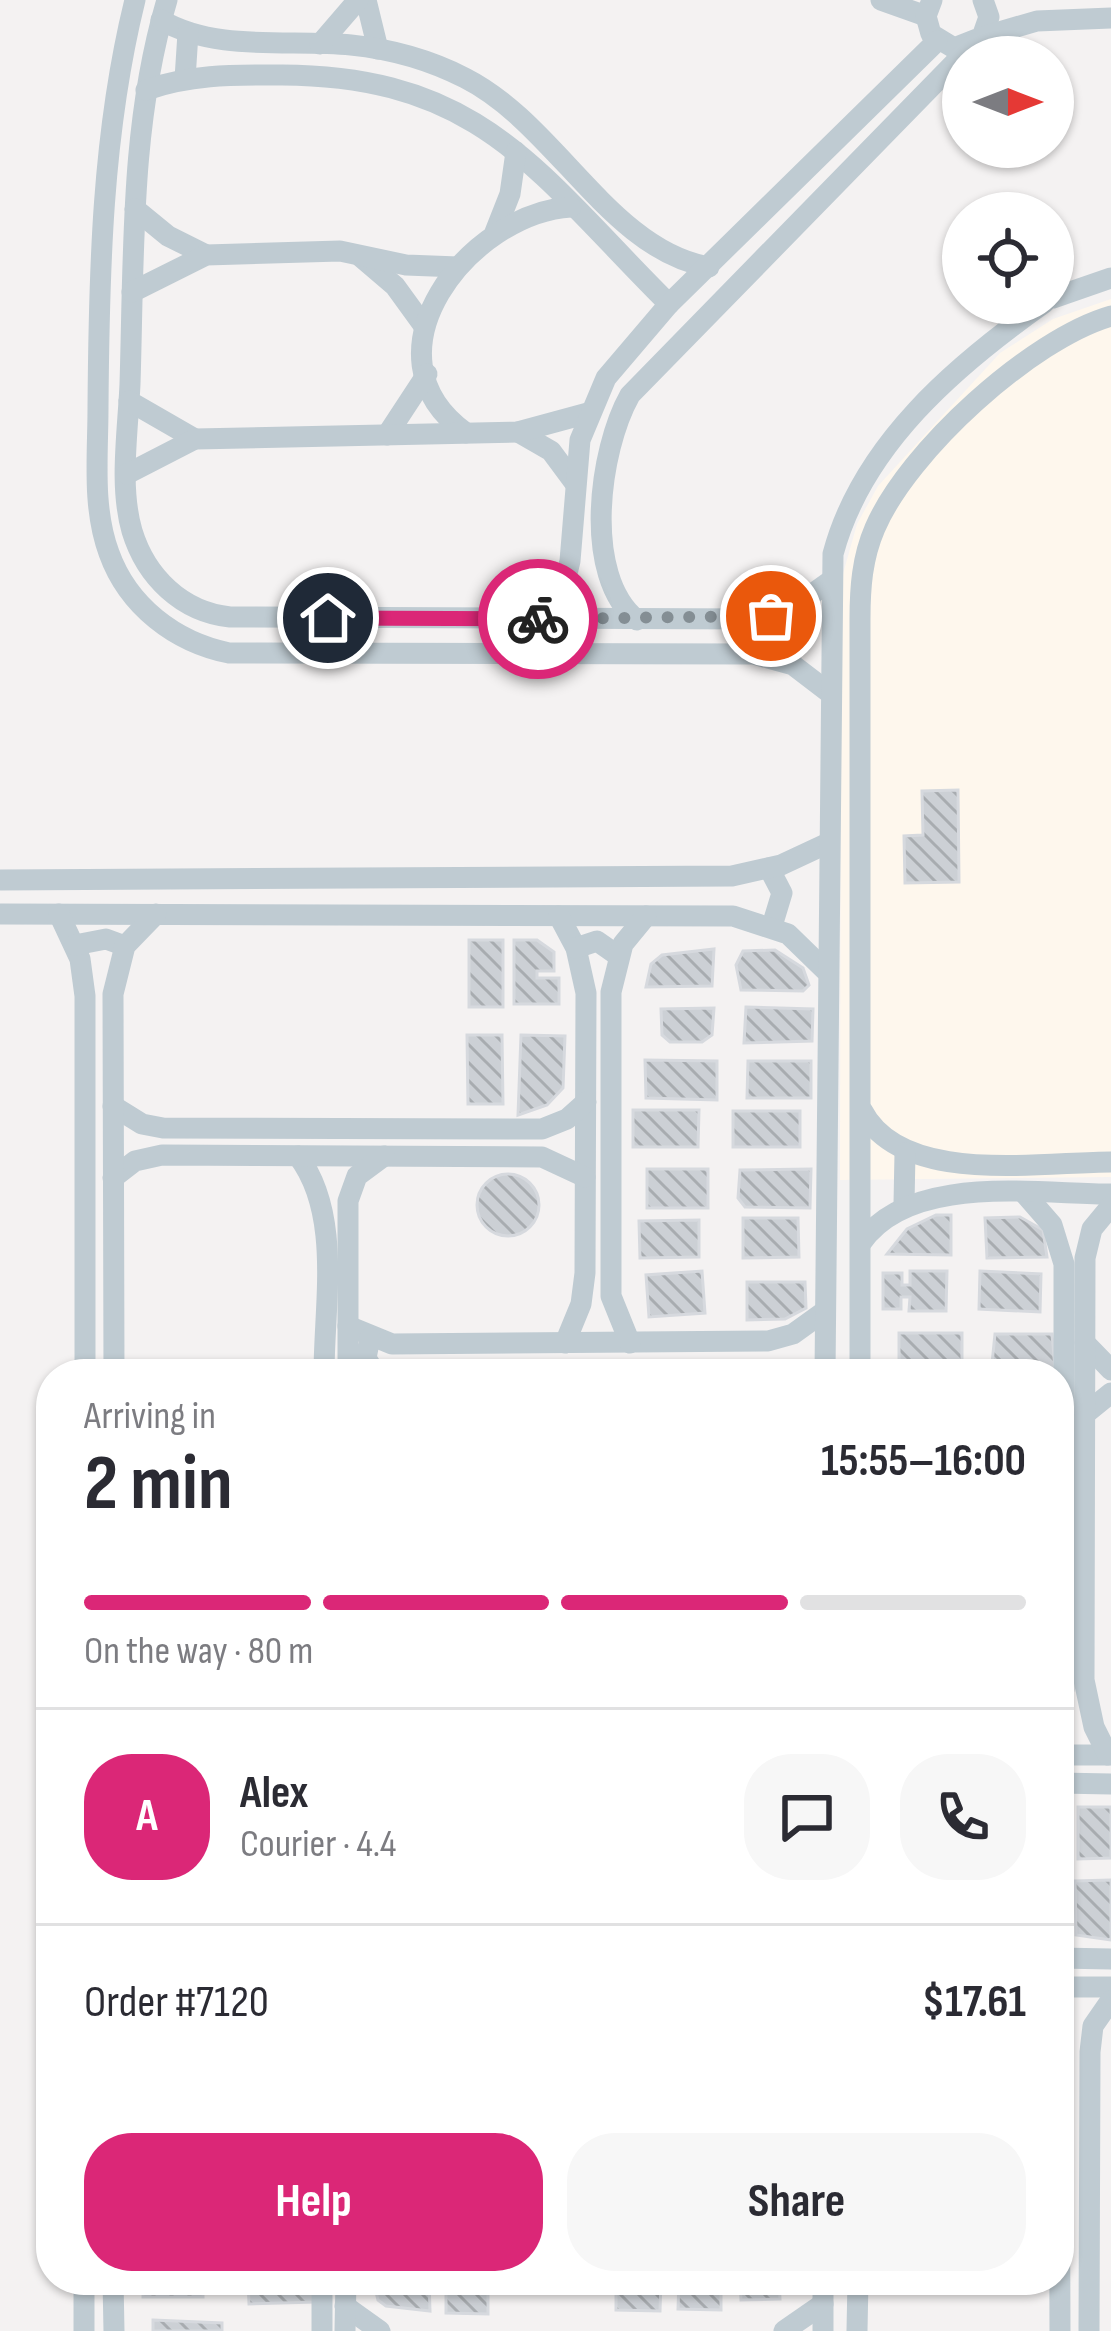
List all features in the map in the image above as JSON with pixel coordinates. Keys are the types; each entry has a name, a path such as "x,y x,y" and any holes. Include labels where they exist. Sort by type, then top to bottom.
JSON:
{"street":[{"path":"135,0 110,130 98,372 103,534 126,587 152,616 183,638 229,653 753,654 787,662 827,691"},
{"path":"320,44 362,0 378,49"},
{"path":"880,0 929,8 937,40"},
{"path":"979,36 989,17 983,0"},
{"path":"164,10 188,33 378,49 444,68 504,102 645,241 673,258 709,267"},
{"path":"164,10 146,90 135,209 127,474 128,514 141,553 163,585 197,609 245,618 637,620 754,619 787,612 829,582"},
{"path":"989,36 1036,21 1111,18"},
{"path":"185,79 188,33"},
{"path":"937,40 942,42"},
{"path":"556,619 567,579 575,482 588,413 605,379 670,304 937,40"},
{"path":"146,90 185,79 312,75 369,81 430,97 486,127 516,152 670,304"},
{"path":"637,620 608,582 605,478 619,415 644,378 942,75"},
{"path":"486,127 504,102"},
{"path":"110,130 141,134"},
{"path":"494,234 510,194 516,152"},
{"path":"803,171 824,193"},
{"path":"466,433 454,424 427,374 424,326 436,294 494,234 523,216 571,207"},
{"path":"135,209 168,236 206,255"},
{"path":"132,292 206,255 356,253 406,265 458,267"},
{"path":"356,253 395,286 424,326"},
{"path":"1074,291 1111,278"},
{"path":"860,1359 860,607 867,549 899,487 994,386 1042,345 1111,316"},
{"path":"825,1359 829,582 840,525 883,448 962,369 1018,324"},
{"path":"98,372 130,372"},
{"path":"387,434 427,374"},
{"path":"129,401 195,439"},
{"path":"127,474 195,439 518,431 588,413"},
{"path":"518,431 551,451 575,482"},
{"path":"567,579 608,582"},
{"path":"787,612 787,662"},
{"path":"411,654 412,618"},
{"path":"0,880 732,876 769,868 826,844"},
{"path":"769,868 782,892 772,926"},
{"path":"216,879 216,915"},
{"path":"0,914 733,916 772,926 802,944 826,970"},
{"path":"58,914 75,944 85,996 85,1359"},
{"path":"114,1359 113,994 125,946 156,914"},
{"path":"559,916 576,948 586,994 583,1296 565,1343"},
{"path":"630,1343 611,1296 611,992 617,956 646,916"},
{"path":"75,944 106,939 125,946"},
{"path":"576,948 597,941 617,956"},
{"path":"826,1045 861,1044"},
{"path":"113,1106 145,1125 542,1129 567,1120 586,1102"},
{"path":"861,1108 884,1139 905,1154 940,1161 1111,1162"},
{"path":"145,1125 137,1141 146,1157"},
{"path":"542,1129 547,1144 542,1157"},
{"path":"904,1204 905,1154"},
{"path":"113,1178 146,1157 298,1156 542,1157 585,1178"},
{"path":"298,1156 319,1187 324,1221 324,1359"},
{"path":"348,1359 350,1188 357,1175 384,1156"},
{"path":"319,1187 335,1181 350,1188"},
{"path":"1024,1194 1052,1225 1064,1264 1064,1359"},
{"path":"861,1243 904,1204 932,1197 1111,1194"},
{"path":"1074,1755 1110,1755 1089,1711 1084,1680 1084,1258 1093,1229 1111,1206"},
{"path":"583,1296 587,1306 597,1310 611,1296"},
{"path":"348,1326 392,1344 776,1340 805,1328 824,1311"},
{"path":"367,1359 370,1338"},
{"path":"776,1340 783,1359"},
{"path":"1084,1343 1111,1370"},
{"path":"1084,1414 1111,1393"},
{"path":"1074,1783 1111,1784"},
{"path":"1074,1958 1111,1959"},
{"path":"1074,1987 1111,1987"},
{"path":"1089,2331 1092,2033 1111,2000"},
{"path":"1074,2035 1092,2033"},
{"path":"1090,2140 1111,2150"},
{"path":"1090,2213 1111,2196"},
{"path":"84,2295 84,2331"},
{"path":"113,2295 113,2331"},
{"path":"322,2295 322,2331"},
{"path":"345,2295 345,2331"},
{"path":"823,2295 823,2331"},
{"path":"857,2331 858,2295"},
{"path":"1060,2295 1060,2331"},
{"path":"784,2331 823,2304"},
{"path":"345,2306 378,2331"}],"shaded area":[{"path":"1111,299 1111,1177 840,1180 841,581 857,524 878,486 1000,353 1045,324 1074,324 1074,312"}],"building":[{"path":"958,790 959,882 905,883 904,836 923,835 922,791"},
{"path":"469,940 503,940 503,1007 469,1007"},
{"path":"514,940 537,940 554,952 554,971 537,971 537,978 559,978 559,1004 514,1004"},
{"path":"714,949 712,986 646,987 651,964 662,955"},
{"path":"775,950 803,968 809,985 803,991 741,990 736,965 743,951"},
{"path":"746,1007 813,1009 812,1041 744,1043"},
{"path":"714,1008 712,1035 702,1042 670,1042 662,1035 661,1009"},
{"path":"467,1035 502,1035 503,1104 468,1104"},
{"path":"521,1035 565,1036 563,1088 547,1105 518,1115"},
{"path":"645,1060 717,1061 717,1100 646,1098"},
{"path":"748,1061 811,1061 811,1098 747,1098"},
{"path":"633,1110 699,1110 698,1147 633,1147"},
{"path":"733,1111 800,1111 800,1147 733,1147"},
{"path":"647,1169 708,1169 708,1208 647,1208"},
{"path":"811,1169 810,1208 745,1207 738,1198 740,1170"},
{"path":"508,1174 530,1183 539,1205 530,1227 508,1236 486,1227 477,1205 486,1183"},
{"path":"936,1215 951,1215 951,1255 887,1254 907,1229"},
{"path":"1020,1217 1043,1230 1047,1257 987,1258 985,1218"},
{"path":"743,1218 798,1218 799,1257 743,1258"},
{"path":"699,1220 699,1257 640,1258 639,1221"},
{"path":"702,1271 705,1313 649,1317 646,1275"},
{"path":"910,1271 947,1271 946,1311 909,1311 910,1297 901,1297 901,1309 883,1309 883,1273 902,1273 902,1285 910,1285"},
{"path":"980,1271 1041,1274 1040,1312 979,1309"},
{"path":"747,1282 805,1282 806,1308 785,1319 747,1320"},
{"path":"899,1333 962,1333 962,1359 899,1359"},
{"path":"995,1334 1052,1334 1054,1359 992,1359"},
{"path":"1078,1807 1111,1807 1111,1858 1078,1859"},
{"path":"1111,1880 1111,1940 1076,1935 1075,1881"},
{"path":"143,2295 203,2295 203,2297"},
{"path":"249,2295 315,2295 315,2302 249,2304"},
{"path":"377,2295 429,2295 430,2311 386,2306"},
{"path":"446,2295 488,2295 488,2314 446,2313"},
{"path":"616,2295 661,2295 660,2311 616,2310"},
{"path":"678,2295 721,2295 721,2310 678,2309"},
{"path":"741,2295 780,2295 780,2299 741,2300"},
{"path":"153,2320 222,2323 222,2331 153,2331"}],"way so far":[{"path":"538,619 771,616"}],"route":[{"path":"328,618 538,619"}]}
